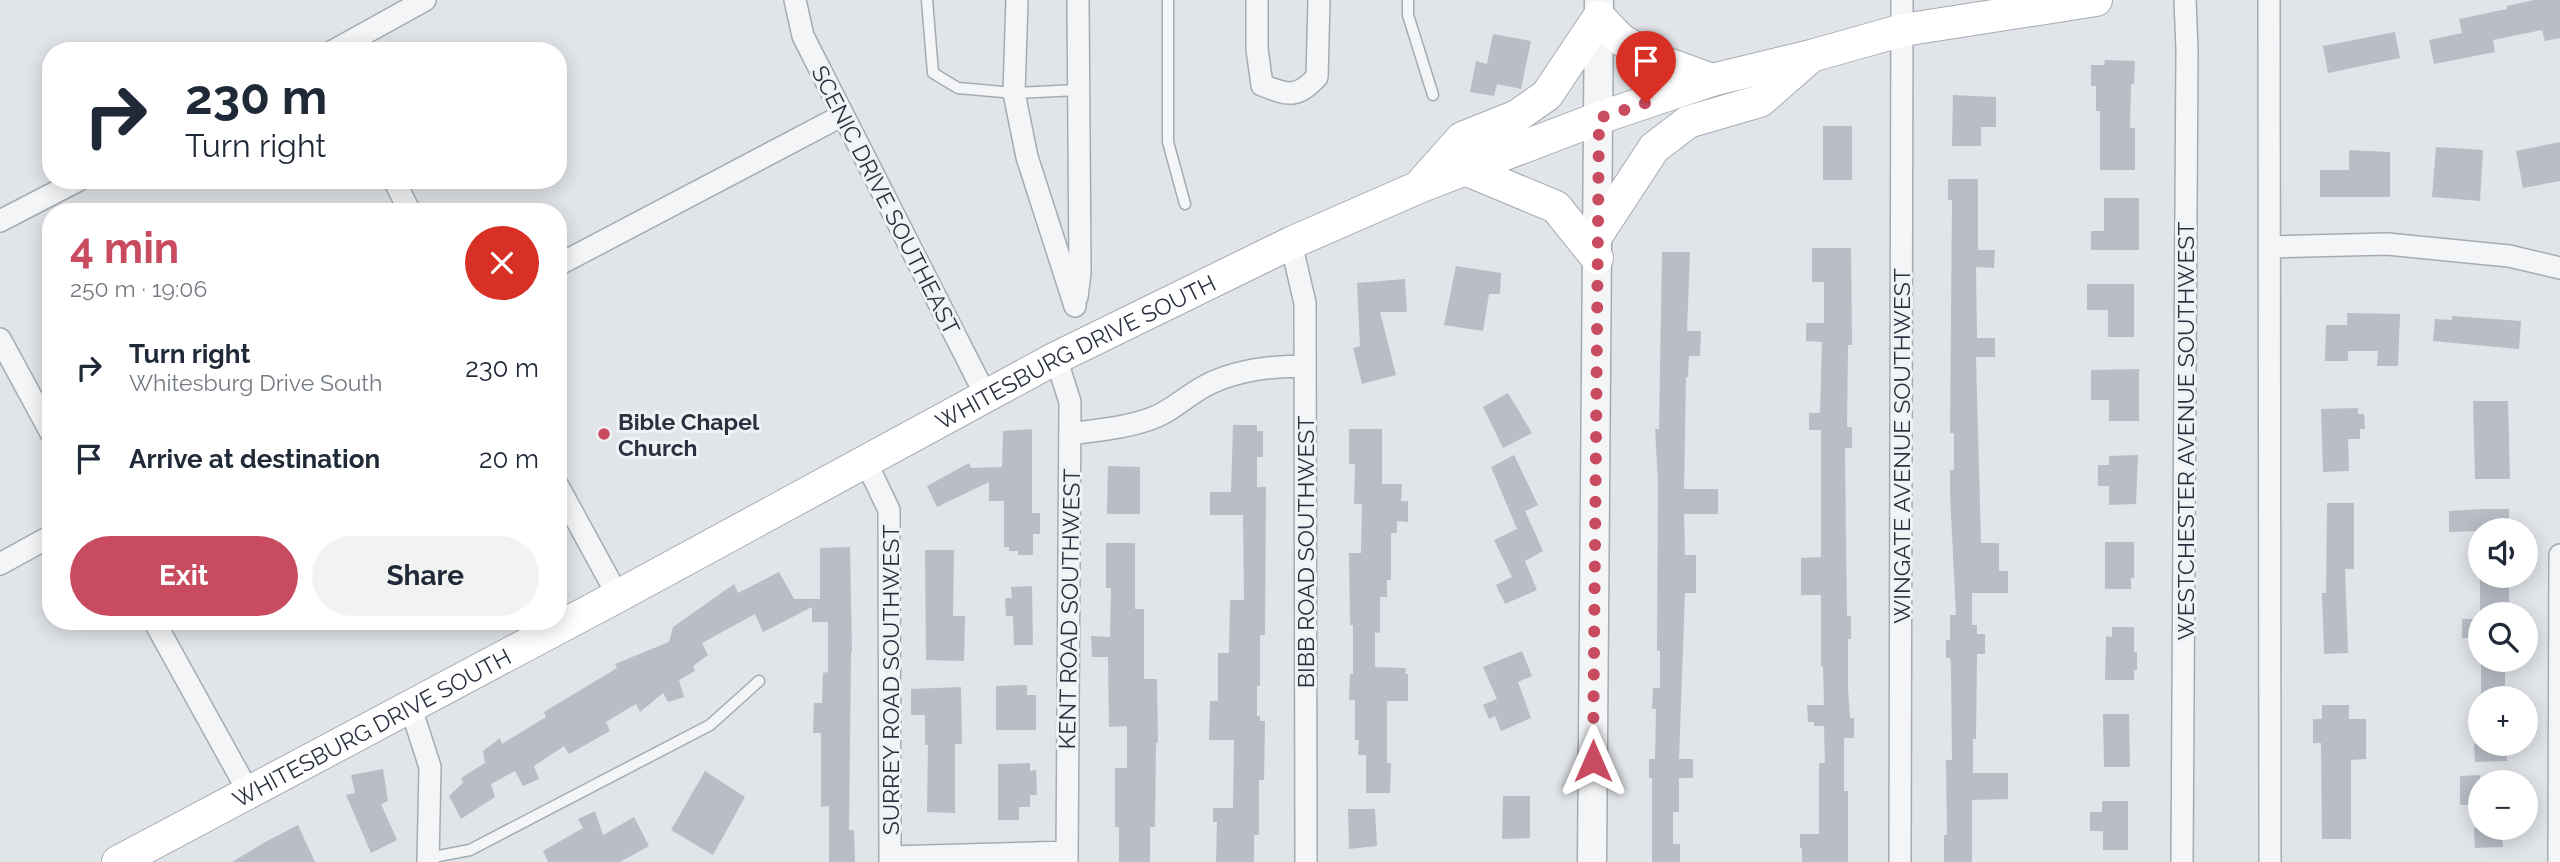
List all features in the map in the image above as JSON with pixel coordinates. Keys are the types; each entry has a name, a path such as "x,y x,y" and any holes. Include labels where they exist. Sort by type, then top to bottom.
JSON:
{"main road":[{"name":"WHITESBURG DRIVE SOUTH","path":"567,623 1056,358 1291,243 1419,187 1599,118 1712,80 1811,56 1903,15 2096,0"},
{"path":"1419,187 1462,138 1517,116 1547,94 1599,8 1620,39 1649,57 1712,80"},
{"path":"1465,169 1556,207 1597,247 1654,148 1688,122 1760,101 1811,56"},
{"name":"WHITESBURG DRIVE SOUTH","path":"118,862 553,630"}],"street":[{"path":"349,42 425,0"},
{"name":"SCENIC DRIVE SOUTHEAST","path":"795,0 803,36 986,396"},
{"path":"1017,0 1014,93 1027,157 1075,306 1080,273 1078,0"},
{"path":"1257,0 1262,85 1283,94 1303,91 1317,77 1320,0"},
{"name":"WESTCHESTER AVENUE SOUTHWEST","path":"2182,862 2187,49 2185,0"},
{"path":"2269,0 2270,862"},
{"path":"1592,862 1599,8"},
{"name":"WINGATE AVENUE SOUTHWEST","path":"1900,862 1903,15"},
{"path":"567,260 843,115"},
{"path":"0,221 62,189"},
{"name":"BIBB ROAD SOUTHWEST","path":"1291,243 1305,303 1306,862"},
{"path":"2269,247 2386,244 2509,256 2560,268"},
{"path":"0,340 42,417"},
{"name":"KENT ROAD SOUTHWEST","path":"1056,358 1070,402 1067,857"},
{"path":"1070,435 1150,419 1170,410 1206,386 1235,375 1287,366 1305,366"},
{"name":"SURREY ROAD SOUTHWEST","path":"866,462 889,510 890,860"},
{"path":"567,502 618,596"},
{"path":"0,564 42,541"},
{"path":"2559,862 2560,555"},
{"path":"159,630 248,791"},
{"path":"411,705 429,767 428,860"},
{"path":"890,860 1067,857"}],"lane":[{"path":"927,0 933,73 958,88 1014,93 1078,90"},
{"path":"1168,0 1168,142 1185,204"},
{"path":"1408,0 1408,15 1433,94"},
{"path":"428,860 470,850 710,725 759,681"}],"building":[{"path":"2534,0 2560,0 2560,38 2545,41 2542,30 2493,40 2495,52 2434,64 2429,40 2462,33 2459,19"},
{"path":"2395,32 2400,58 2328,73 2323,46"},
{"path":"1493,34 1531,41 1521,89 1497,84 1494,96 1470,92 1476,61 1487,64"},
{"path":"2105,60 2135,61 2134,84 2131,84 2130,128 2135,128 2135,170 2100,170 2100,111 2096,111 2096,86 2091,86 2091,65 2104,65"},
{"path":"1953,95 1996,97 1996,127 1981,127 1981,146 1952,146"},
{"path":"1823,126 1852,126 1852,180 1823,180"},
{"path":"2560,142 2560,181 2523,188 2516,151"},
{"path":"2436,147 2483,150 2480,201 2432,197"},
{"path":"2349,150 2390,152 2390,197 2320,197 2320,170 2349,170"},
{"path":"1948,179 1978,179 1978,250 1995,250 1994,268 1976,267 1977,338 1995,338 1995,357 1976,357 1981,543 1999,543 1999,571 2008,571 2008,593 1972,593 1972,625 1977,625 1977,634 1985,634 1985,654 1977,654 1973,773 2008,773 2008,799 1972,800 1972,862 1944,862 1944,835 1947,835 1946,760 1952,760 1951,668 1950,658 1946,658 1946,640 1950,640 1950,615 1956,615 1950,494 1950,470 1954,470 1954,433 1950,433 1952,200 1948,200"},
{"path":"2104,198 2139,198 2139,250 2091,250 2091,231 2104,231"},
{"path":"1812,248 1851,248 1852,345 1848,345 1847,427 1852,427 1852,448 1845,448 1847,616 1851,616 1848,689 1850,718 1854,718 1854,738 1844,738 1844,791 1848,791 1848,862 1802,862 1800,848 1800,834 1819,834 1819,763 1825,763 1824,726 1814,726 1814,722 1808,722 1807,705 1824,705 1821,595 1801,595 1801,558 1821,557 1821,430 1809,430 1809,413 1820,413 1822,342 1806,341 1806,323 1824,323 1824,282 1812,282"},
{"path":"1662,252 1690,252 1687,331 1701,331 1700,356 1689,356 1686,377 1684,489 1718,489 1718,514 1684,514 1685,555 1696,555 1696,593 1685,593 1679,759 1693,759 1693,778 1679,778 1679,812 1673,812 1673,844 1680,844 1680,862 1652,862 1652,778 1649,778 1649,759 1655,759 1656,709 1652,709 1653,688 1660,688 1660,651 1657,651 1658,482 1655,429 1659,429"},
{"path":"1456,266 1501,273 1500,294 1489,294 1483,331 1444,325"},
{"path":"1405,279 1407,312 1380,312 1396,375 1362,384 1353,348 1360,346 1357,283"},
{"path":"2087,284 2134,284 2134,337 2108,337 2108,310 2087,310"},
{"path":"2347,313 2400,314 2398,366 2377,366 2378,351 2348,351 2348,361 2325,361 2326,325 2347,325"},
{"path":"2452,316 2521,321 2519,349 2433,341 2435,319 2452,320"},
{"path":"2139,369 2139,421 2109,421 2109,400 2091,400 2091,370"},
{"path":"1508,393 1532,433 1503,448 1483,407"},
{"path":"2473,401 2508,401 2510,479 2475,479"},
{"path":"2358,408 2358,414 2364,414 2365,429 2360,429 2360,439 2348,439 2349,471 2323,472 2321,409"},
{"path":"1233,425 1257,425 1257,431 1263,431 1263,457 1257,457 1257,487 1266,487 1265,635 1260,635 1260,686 1257,686 1257,716 1260,716 1260,721 1265,721 1264,780 1259,780 1259,835 1254,835 1254,862 1216,862 1217,822 1213,822 1213,808 1233,808 1234,740 1209,740 1210,701 1218,701 1218,653 1229,653 1230,600 1244,600 1243,515 1210,515 1210,492 1231,492"},
{"path":"1032,429 1032,513 1040,513 1040,534 1033,534 1033,555 1018,555 1018,551 1009,551 1009,547 1004,547 1004,501 989,501 989,482 937,507 927,486 969,463 971,468 1002,467 1003,431"},
{"path":"1349,429 1382,429 1382,484 1402,484 1401,501 1408,501 1408,522 1397,521 1397,533 1391,533 1391,580 1387,580 1387,597 1380,597 1380,633 1375,632 1375,667 1406,668 1405,674 1408,674 1408,701 1387,701 1390,793 1366,793 1366,755 1358,755 1359,740 1355,740 1355,700 1349,700 1350,674 1353,674 1353,625 1350,625 1349,553 1361,553 1362,504 1354,504 1355,464 1349,464"},
{"path":"1514,455 1538,505 1525,511 1543,551 1525,561 1537,590 1505,604 1496,585 1512,577 1494,540 1517,529 1491,467"},
{"path":"2138,455 2136,504 2109,505 2109,486 2098,486 2098,465 2109,465 2109,456"},
{"path":"1108,466 1140,467 1140,514 1107,514"},
{"path":"2327,503 2354,503 2354,569 2345,569 2348,653 2324,654 2322,593 2326,593"},
{"path":"2509,509 2509,518 2468,518 2468,531 2449,532 2449,511"},
{"path":"2105,542 2134,542 2134,578 2131,578 2131,589 2105,589"},
{"path":"1106,543 1135,543 1135,609 1144,609 1144,679 1157,679 1155,827 1150,827 1150,862 1119,862 1119,827 1115,827 1115,768 1127,768 1127,726 1109,727 1108,657 1092,657 1091,636 1110,637 1111,588 1106,588"},
{"path":"850,547 852,652 849,830 854,830 855,862 829,862 829,806 821,807 821,733 813,733 814,703 822,703 823,673 828,672 828,622 812,622 812,607 763,632 755,614 702,643 708,655 693,666 695,671 679,680 684,697 668,702 663,693 640,712 636,704 606,722 610,731 569,754 564,746 534,766 539,779 523,786 515,771 491,784 495,797 461,819 449,796 463,783 461,778 485,763 483,751 500,738 502,744 546,717 544,712 617,668 615,664 669,642 673,627 734,584 738,593 779,572 794,599 820,599 820,548"},
{"path":"925,550 954,550 953,616 965,616 964,661 926,660"},
{"path":"1032,586 1033,645 1014,645 1013,616 1006,616 1005,598 1012,598 1011,587"},
{"path":"2480,588 2509,588 2509,602 2480,602"},
{"path":"2462,619 2468,619 2468,638 2462,638"},
{"path":"2112,627 2134,627 2137,670 2134,670 2134,680 2105,680 2106,636 2112,637"},
{"path":"1522,651 1532,676 1518,682 1531,718 1501,731 1495,716 1489,719 1483,705 1497,699 1483,667"},
{"path":"2481,672 2505,672 2505,686 2481,686"},
{"path":"1027,685 1027,695 1036,695 1036,730 996,730 996,686"},
{"path":"961,687 962,744 955,744 955,813 927,812 928,745 925,745 925,715 911,715 911,689"},
{"path":"2322,705 2349,705 2349,719 2366,719 2366,759 2351,760 2351,839 2322,839 2321,743 2313,743 2313,719 2322,719"},
{"path":"2103,714 2129,714 2130,767 2104,767"},
{"path":"2475,756 2507,756 2507,761 2475,762"},
{"path":"1030,763 1030,771 1036,770 1037,795 1030,795 1030,807 1019,807 1019,820 998,820 998,764"},
{"path":"383,769 388,801 381,804 397,840 371,853 346,795 355,793 351,775"},
{"path":"705,771 745,797 713,855 671,830"},
{"path":"2460,776 2468,776 2468,805 2460,805"},
{"path":"1503,796 1530,796 1530,838 1502,839"},
{"path":"2102,801 2128,801 2128,850 2103,850 2103,831 2090,831 2090,812 2102,812"},
{"path":"1348,809 1375,809 1377,846 1349,849"},
{"path":"595,811 603,835 634,817 649,846 620,862 548,862 543,851 583,828 578,819"},
{"path":"298,825 315,862 232,862 267,841"},
{"path":"2475,840 2503,840 2503,847 2475,848"}],"place":[{"name":"Bible Chapel Church","path":"604,434"}],"route":[{"path":"1593,761 1599,118 1646,103"}]}
